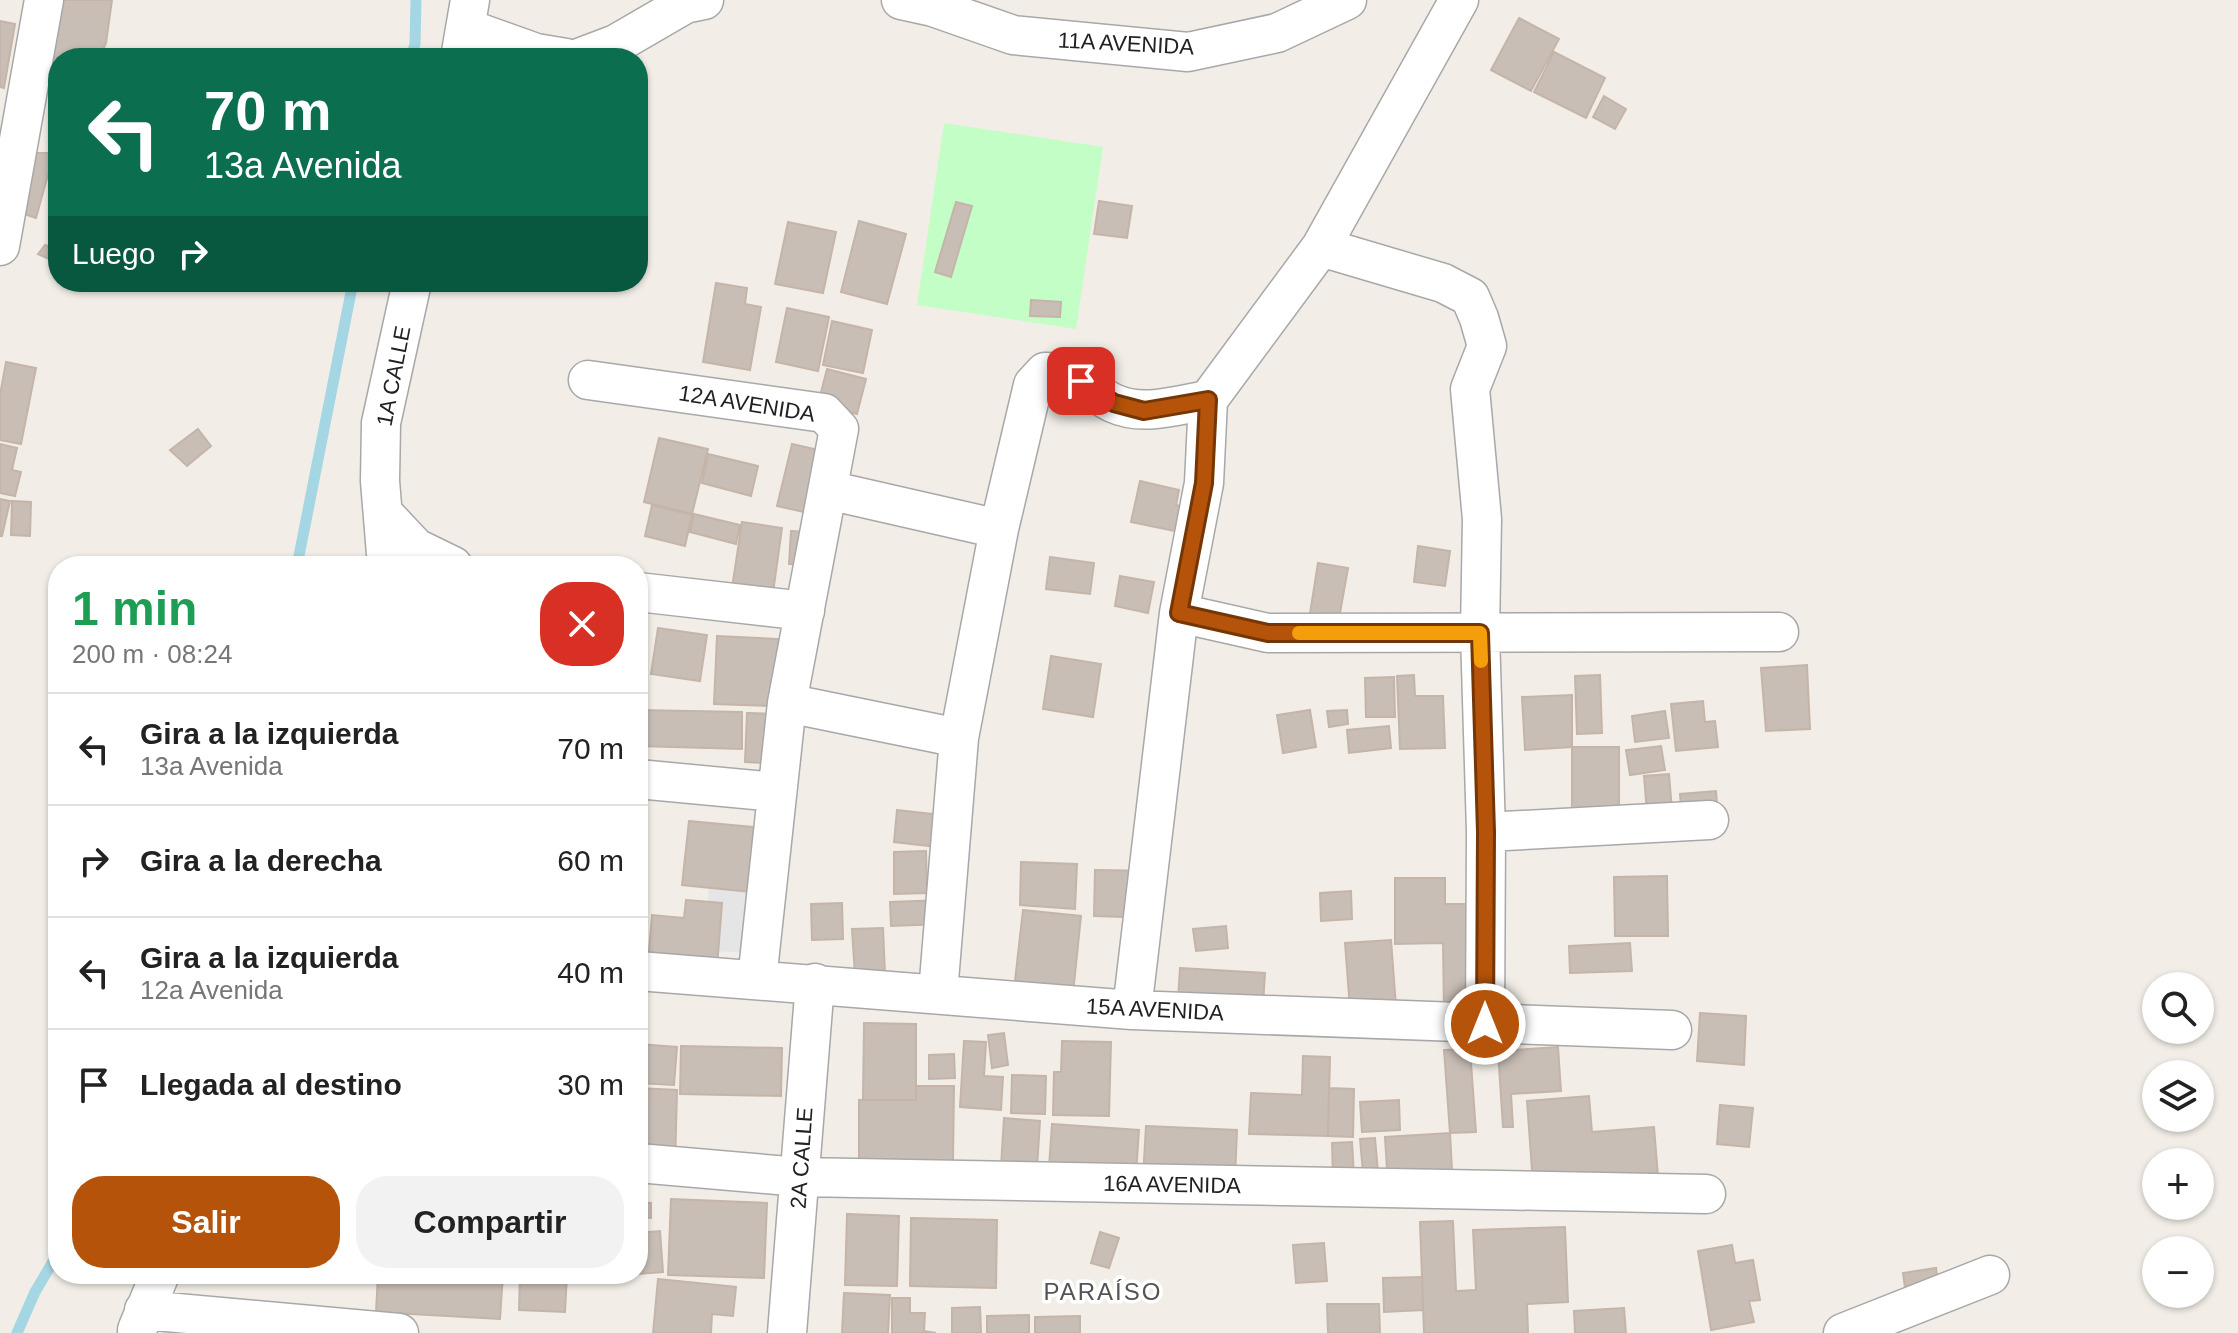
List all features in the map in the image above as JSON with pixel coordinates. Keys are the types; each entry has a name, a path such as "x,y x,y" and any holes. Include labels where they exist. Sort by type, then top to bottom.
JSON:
{"street":[{"path":"0,246 44,0"},
{"path":"605,48 685,4 704,0"},
{"name":"11A AVENIDA","path":"901,0 933,7 1013,35 1188,52 1277,33 1347,0"},
{"path":"1132,1010 1179,613 1204,483 1208,400 1321,247 1459,0"},
{"path":"465,29 521,48"},
{"path":"1321,247 1443,283 1470,297 1487,346 1470,389 1482,519 1480,633 1486,832 1485,1024"},
{"name":"1A CALLE","path":"386,556 380,481 381,423 410,292"},
{"path":"938,993 959,738 999,529 1033,385 1045,372 1061,371 1114,403 1144,411 1208,400"},
{"name":"12A AVENIDA","path":"588,380 824,413 839,429 828,490"},
{"path":"757,980 787,703 828,490 999,529"},
{"path":"384,514 416,548 432,556"},
{"path":"648,593 805,611"},
{"path":"1179,613 1268,633 1779,632"},
{"path":"787,703 959,738"},
{"path":"648,780 776,792"},
{"path":"1486,832 1709,820"},
{"name":"15A AVENIDA","path":"648,972 1132,1010 1672,1030"},
{"name":"2A CALLE","path":"787,1333 815,983"},
{"name":"16A AVENIDA","path":"648,1164 800,1177 1706,1194"},
{"path":"1843,1333 1990,1275"},
{"path":"156,1284 140,1322 399,1333"}],"green space":[{"path":"944,123 1103,147 1076,329 917,305"}],"shaded area":[{"path":"709,867 760,869 758,953 707,951"}],"building":[{"path":"61,0 112,0 104,48 53,48"},
{"path":"1519,18 1559,39 1531,91 1491,70"},
{"path":"0,21 15,24 4,88 0,87"},
{"path":"1554,52 1605,78 1586,118 1534,92"},
{"path":"1604,96 1626,109 1615,129 1593,117"},
{"path":"35,153 48,153 48,175 36,218 21,213"},
{"path":"1099,201 1132,206 1127,238 1094,234"},
{"path":"956,202 972,206 951,277 935,272"},
{"path":"859,221 906,234 887,304 841,292"},
{"path":"788,222 836,232 823,293 775,284"},
{"path":"45,245 48,246 48,258 38,254"},
{"path":"716,283 747,288 745,304 761,307 750,370 703,362"},
{"path":"1031,300 1061,302 1060,317 1030,316"},
{"path":"787,308 829,317 818,371 776,362"},
{"path":"832,321 872,330 863,373 823,365"},
{"path":"6,362 36,368 21,444 0,440 0,395"},
{"path":"827,369 866,379 857,414 818,404"},
{"path":"198,429 211,446 187,466 170,450"},
{"path":"659,438 708,449 692,514 644,502"},
{"path":"0,444 17,448 12,470 21,472 15,496 0,493"},
{"path":"792,444 836,454 822,516 777,506"},
{"path":"708,454 758,466 751,496 702,483"},
{"path":"1140,481 1179,490 1176,505 1180,506 1175,531 1131,522"},
{"path":"0,499 10,501 2,536 0,536"},
{"path":"12,501 31,502 30,536 11,535"},
{"path":"652,505 692,515 685,546 645,536"},
{"path":"694,514 740,525 736,544 690,532"},
{"path":"742,522 782,528 771,607 730,601"},
{"path":"791,531 822,533 820,565 789,564"},
{"path":"1418,546 1450,551 1445,586 1414,582"},
{"path":"1050,557 1094,563 1090,594 1046,589"},
{"path":"1318,563 1348,568 1337,630 1308,626"},
{"path":"1120,576 1154,582 1148,613 1115,606"},
{"path":"658,628 707,635 700,681 651,674"},
{"path":"717,636 798,640 795,707 714,704"},
{"path":"1051,656 1101,664 1093,717 1043,709"},
{"path":"1807,665 1810,729 1766,731 1761,668"},
{"path":"1414,675 1415,696 1443,696 1445,748 1400,749 1397,676"},
{"path":"1600,675 1602,733 1577,734 1575,676"},
{"path":"1394,677 1395,717 1366,717 1365,678"},
{"path":"1572,695 1572,747 1525,750 1522,697"},
{"path":"1703,701 1705,722 1715,721 1718,747 1676,751 1671,704"},
{"path":"648,710 742,712 742,749 648,746"},
{"path":"1310,710 1316,747 1283,753 1277,715"},
{"path":"1347,710 1348,724 1329,727 1327,711"},
{"path":"1665,711 1669,738 1635,742 1632,716"},
{"path":"747,713 802,715 800,765 745,762"},
{"path":"1389,726 1391,748 1349,753 1347,730"},
{"path":"1661,746 1665,770 1630,775 1626,750"},
{"path":"1572,747 1619,747 1619,815 1572,815"},
{"path":"1669,774 1673,823 1648,825 1644,776"},
{"path":"1716,791 1719,833 1683,835 1680,794"},
{"path":"897,810 959,817 955,849 894,842"},
{"path":"689,821 787,830 781,895 682,885"},
{"path":"926,851 927,893 894,894 894,852"},
{"path":"1021,862 1077,864 1075,909 1020,905"},
{"path":"1095,870 1157,871 1156,918 1094,916"},
{"path":"1667,876 1668,936 1615,936 1614,877"},
{"path":"1395,878 1445,878 1445,904 1471,904 1493,1011 1444,1012 1443,943 1395,944"},
{"path":"1351,891 1352,919 1321,921 1320,893"},
{"path":"686,900 722,903 716,980 648,975 652,915 684,918"},
{"path":"942,900 943,924 891,926 890,902"},
{"path":"842,903 843,939 812,940 811,904"},
{"path":"1023,910 1081,916 1071,1013 1012,1007"},
{"path":"1226,926 1228,948 1196,951 1193,929"},
{"path":"883,928 885,974 855,975 852,929"},
{"path":"1391,940 1396,1006 1350,1009 1345,943"},
{"path":"1630,943 1632,971 1570,973 1569,946"},
{"path":"1180,968 1265,973 1262,1021 1177,1015"},
{"path":"1700,1013 1746,1016 1744,1065 1697,1061"},
{"path":"864,1023 916,1024 916,1100 863,1100"},
{"path":"1004,1033 1008,1065 992,1068 988,1035"},
{"path":"964,1041 986,1042 984,1076 1003,1077 1001,1110 960,1107"},
{"path":"1062,1041 1111,1042 1109,1116 1053,1115 1054,1072 1061,1072"},
{"path":"648,1045 677,1047 674,1085 648,1084"},
{"path":"681,1046 782,1048 781,1096 680,1094"},
{"path":"1558,1047 1561,1091 1511,1094 1513,1127 1503,1127 1498,1051"},
{"path":"1470,1049 1476,1132 1450,1133 1444,1050"},
{"path":"954,1054 955,1078 929,1079 929,1055"},
{"path":"1303,1056 1330,1057 1328,1136 1249,1134 1251,1093 1302,1095"},
{"path":"1012,1075 1046,1076 1045,1114 1011,1113"},
{"path":"916,1086 954,1086 953,1161 859,1160 859,1100 916,1100"},
{"path":"1329,1088 1354,1089 1353,1137 1328,1136"},
{"path":"648,1089 677,1090 675,1167 648,1166"},
{"path":"1589,1096 1592,1132 1654,1127 1659,1189 1534,1198 1527,1101"},
{"path":"1399,1100 1400,1130 1362,1132 1360,1102"},
{"path":"1720,1105 1753,1108 1749,1147 1717,1144"},
{"path":"1004,1118 1040,1121 1036,1184 1000,1182"},
{"path":"1052,1124 1139,1130 1134,1202 1047,1196"},
{"path":"1146,1126 1237,1130 1234,1201 1142,1196"},
{"path":"1450,1133 1453,1189 1388,1186 1385,1137"},
{"path":"1375,1138 1378,1172 1363,1173 1360,1139"},
{"path":"1352,1142 1354,1176 1333,1177 1332,1143"},
{"path":"671,1199 767,1203 764,1278 668,1275"},
{"path":"648,1203 651,1203 651,1218 648,1218"},
{"path":"847,1214 899,1216 897,1286 845,1285"},
{"path":"911,1218 997,1220 996,1288 910,1286"},
{"path":"1453,1221 1456,1291 1476,1290 1473,1230 1565,1227 1568,1302 1527,1304 1528,1333 1424,1333 1420,1222"},
{"path":"660,1231 663,1272 648,1273 648,1232"},
{"path":"1100,1232 1119,1238 1109,1268 1091,1263"},
{"path":"1324,1243 1327,1281 1296,1283 1293,1245"},
{"path":"1732,1245 1735,1263 1753,1260 1760,1300 1749,1301 1754,1322 1711,1330 1698,1251"},
{"path":"1936,1268 1939,1291 1906,1295 1903,1273"},
{"path":"1422,1277 1423,1310 1384,1312 1383,1278"},
{"path":"658,1279 736,1287 733,1316 712,1314 711,1333 653,1333"},
{"path":"377,1284 502,1284 500,1319 376,1312"},
{"path":"520,1284 567,1284 565,1312 519,1310"},
{"path":"844,1293 890,1295 888,1333 842,1333"},
{"path":"892,1298 910,1298 910,1313 925,1313 924,1331 936,1333 892,1333"},
{"path":"1327,1304 1379,1304 1380,1333 1328,1333"},
{"path":"980,1307 981,1333 952,1333 952,1308"},
{"path":"1624,1308 1626,1333 1575,1333 1574,1311"},
{"path":"1029,1315 1029,1333 987,1333 987,1316"},
{"path":"1080,1316 1080,1333 1035,1333 1035,1317"}],"waterway":[{"path":"414,48 416,0"},
{"path":"299,556 351,292"},
{"path":"17,1333 48,1270"}],"slow traffic":[{"path":"1299,633 1480,633 1481,661"}],"district":[{"name":"PARAÍSO","path":"1103,1292"}],"route":[{"path":"1081,381 1114,403 1144,411 1208,400 1204,483 1179,613 1268,633 1480,633 1486,832 1485,1024"}]}
